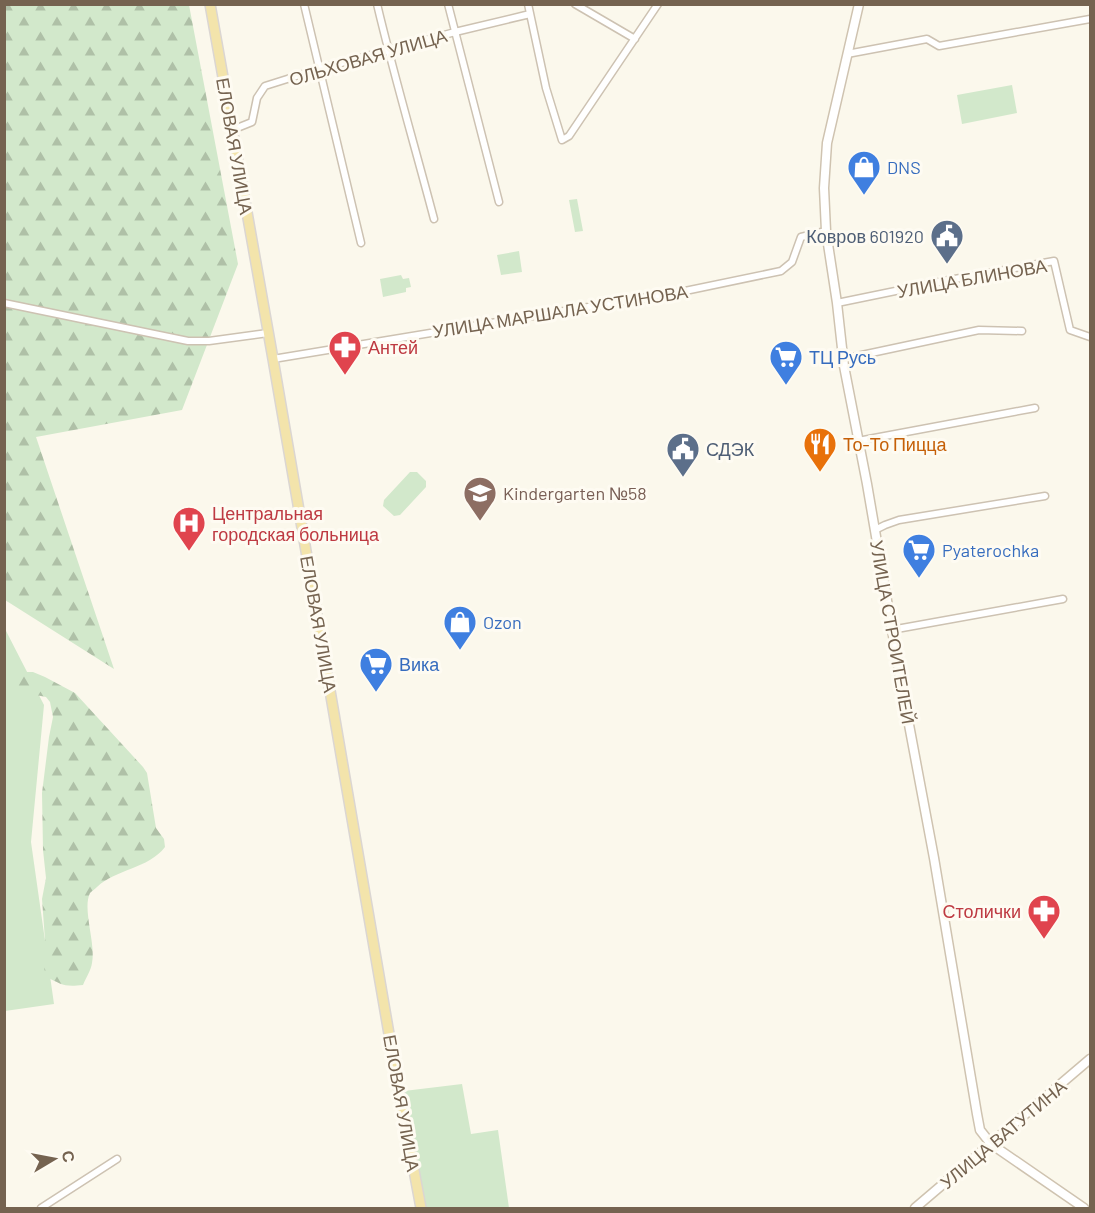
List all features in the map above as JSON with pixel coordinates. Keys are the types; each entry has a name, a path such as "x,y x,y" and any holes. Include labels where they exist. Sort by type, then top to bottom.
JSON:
{"main road":[{"name":"ЕЛОВАЯ УЛИЦА","path":"210,4 421,1209"},
{"name":"УЛИЦА СТРОИТЕЛЕЙ","path":"859,4 827,143 824,188 826,231 843,359 934,858 977,1114 980,1130 991,1144 1084,1209"},
{"name":"УЛИЦА ВАТУТИНА","path":"915,1209 1090,1059"}],"street":[{"path":"304,4 361,243"},
{"path":"377,4 434,219"},
{"path":"448,4 499,202"},
{"path":"528,4 546,88 562,140 569,136 658,4"},
{"path":"575,4 634,39"},
{"name":"ОЛЬХОВАЯ УЛИЦА","path":"232,130 252,122 256,98 265,86 455,32 530,14"},
{"path":"847,54 927,39 939,46 1090,19"},
{"name":"УЛИЦА МАРШАЛА УСТИНОВА","path":"273,359 686,291 781,270 792,262 801,237 826,231"},
{"name":"УЛИЦА БЛИНОВА","path":"837,303 1054,261 1070,330 1090,337"},
{"path":"4,303 188,341 209,341 268,333"},
{"path":"843,359 979,330 1022,331"},
{"path":"858,441 1035,408"},
{"path":"875,530 899,520 1045,496"},
{"path":"891,630 1064,599"},
{"path":"41,1209 117,1159"}],"green space":[{"path":"4,5 189,5 238,264 182,410 36,437 114,669 5,600"},
{"path":"1012,85 1017,113 962,124 957,95"},
{"path":"577,199 583,231 575,232 569,200"},
{"path":"519,251 522,272 501,275 497,255"},
{"path":"401,275 403,279 409,278 411,287 406,288 406,292 383,297 380,279"},
{"path":"410,472 417,472 426,481 426,487 400,515 394,516 383,506 384,500"},
{"path":"4,627 44,705 31,842 54,1004 5,1011"},
{"path":"26,672 45,677 75,693 143,767 147,773 156,828 164,839 165,847 150,860 113,876 90,893 88,917 93,955 91,968 83,985 63,985 45,976 42,899 46,878 42,793 53,717 50,702 46,697 20,692 16,687 21,675"},
{"path":"462,1084 471,1134 498,1130 509,1208 426,1208 404,1091"}],"place":[{"name":"DNS","path":"864,196"},
{"name":"Ковров 601920","path":"947,265"},
{"name":"Антей","path":"345,376"},
{"name":"ТЦ Русь","path":"786,386"},
{"name":"То-То Пицца","path":"820,473"},
{"name":"СДЭК","path":"683,478"},
{"name":"Kindergarten №58","path":"480,522"},
{"name":"Центральная городская больница","path":"189,552"},
{"name":"Pyaterochka","path":"919,579"},
{"name":"Ozon","path":"460,651"},
{"name":"Вика","path":"376,693"},
{"name":"Столички","path":"1044,940"}]}
